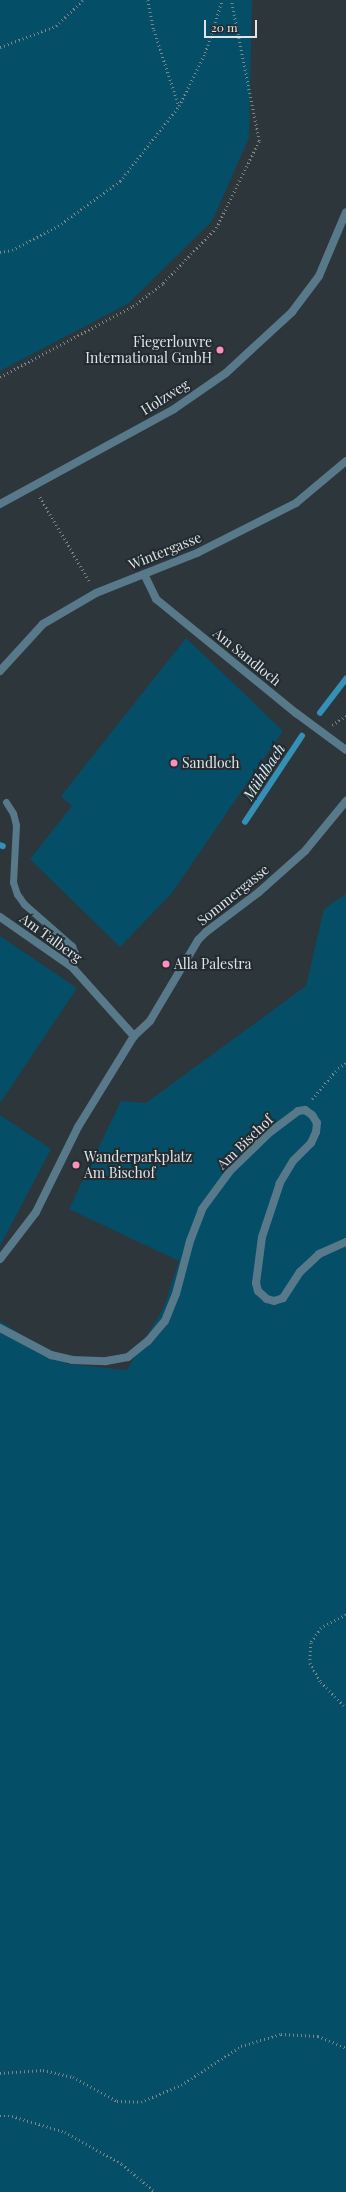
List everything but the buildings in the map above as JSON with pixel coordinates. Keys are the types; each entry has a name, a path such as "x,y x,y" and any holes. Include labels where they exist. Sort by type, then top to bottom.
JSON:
{"street":[{"name":"Holzweg","path":"0,504 34,487 174,409 226,373 292,312 319,276 346,212"},
{"name":"Wintergasse","path":"0,671 43,624 96,593 204,549 296,504 346,461"},
{"name":"Am Sandloch","path":"144,574 156,599 296,713 346,750"},
{"name":"Sommergasse","path":"134,1036 150,1021 198,940 259,892 305,851 346,801"},
{"name":"Am Talberg","path":"0,917 72,967 134,1036"},
{"path":"0,1259 36,1212 78,1127 134,1036"},
{"path":"305,1110 317,1123 316,1132 311,1143 293,1161 280,1183 262,1237 256,1283 258,1291 274,1301 283,1298 300,1272 319,1254 346,1242"},
{"name":"Am Bischof","path":"0,1328 51,1356 72,1360 106,1361 128,1357 148,1341 165,1321 176,1294 190,1241 202,1209 230,1172 269,1133 298,1111 305,1110"}],"lane":[{"path":"6,802 13,813 16,825 13,882 17,894 24,904 72,946 75,953 72,967"}],"path":[{"path":"0,47 56,26 83,0"},
{"path":"148,0 154,30 179,106"},
{"path":"0,252 12,250 58,226 120,181 179,106 205,53 222,0"},
{"path":"0,377 133,306 163,283 216,228 259,141 231,0"},
{"path":"34,487 96,593"},
{"path":"305,1110 315,1094 346,1063"},
{"path":"346,1615 321,1628 311,1643 310,1664 322,1682 346,1708"},
{"path":"0,2073 43,2070 73,2077 117,2101 141,2102 181,2085 241,2046 281,2034 318,2036 346,2048"},
{"path":"0,2116 12,2116 66,2132 122,2164 155,2192"}],"shaded area":[{"path":"0,0 252,0 249,138 212,221 129,303 0,371"},
{"name":"Sandloch","path":"186,638 283,731 171,894 120,947 30,859 72,806 61,796"},
{"path":"346,894 346,2192 0,2192 0,1321 67,1364 127,1370 164,1307 179,1261 69,1209 121,1101 146,1103 306,986 324,909"},
{"path":"0,936 77,988 0,1103"},
{"path":"0,1115 51,1149 0,1246"}],"waterway":[{"name":"Mühlbach","path":"320,713 346,679"},
{"name":"Mühlbach","path":"245,822 302,736"}],"place":[{"name":"Fiegerlouvre International GmbH","path":"220,350"},
{"name":"Sandloch","path":"174,763"},
{"name":"Alla Palestra","path":"166,964"},
{"name":"Wanderparkplatz Am Bischof","path":"76,1165"}]}
